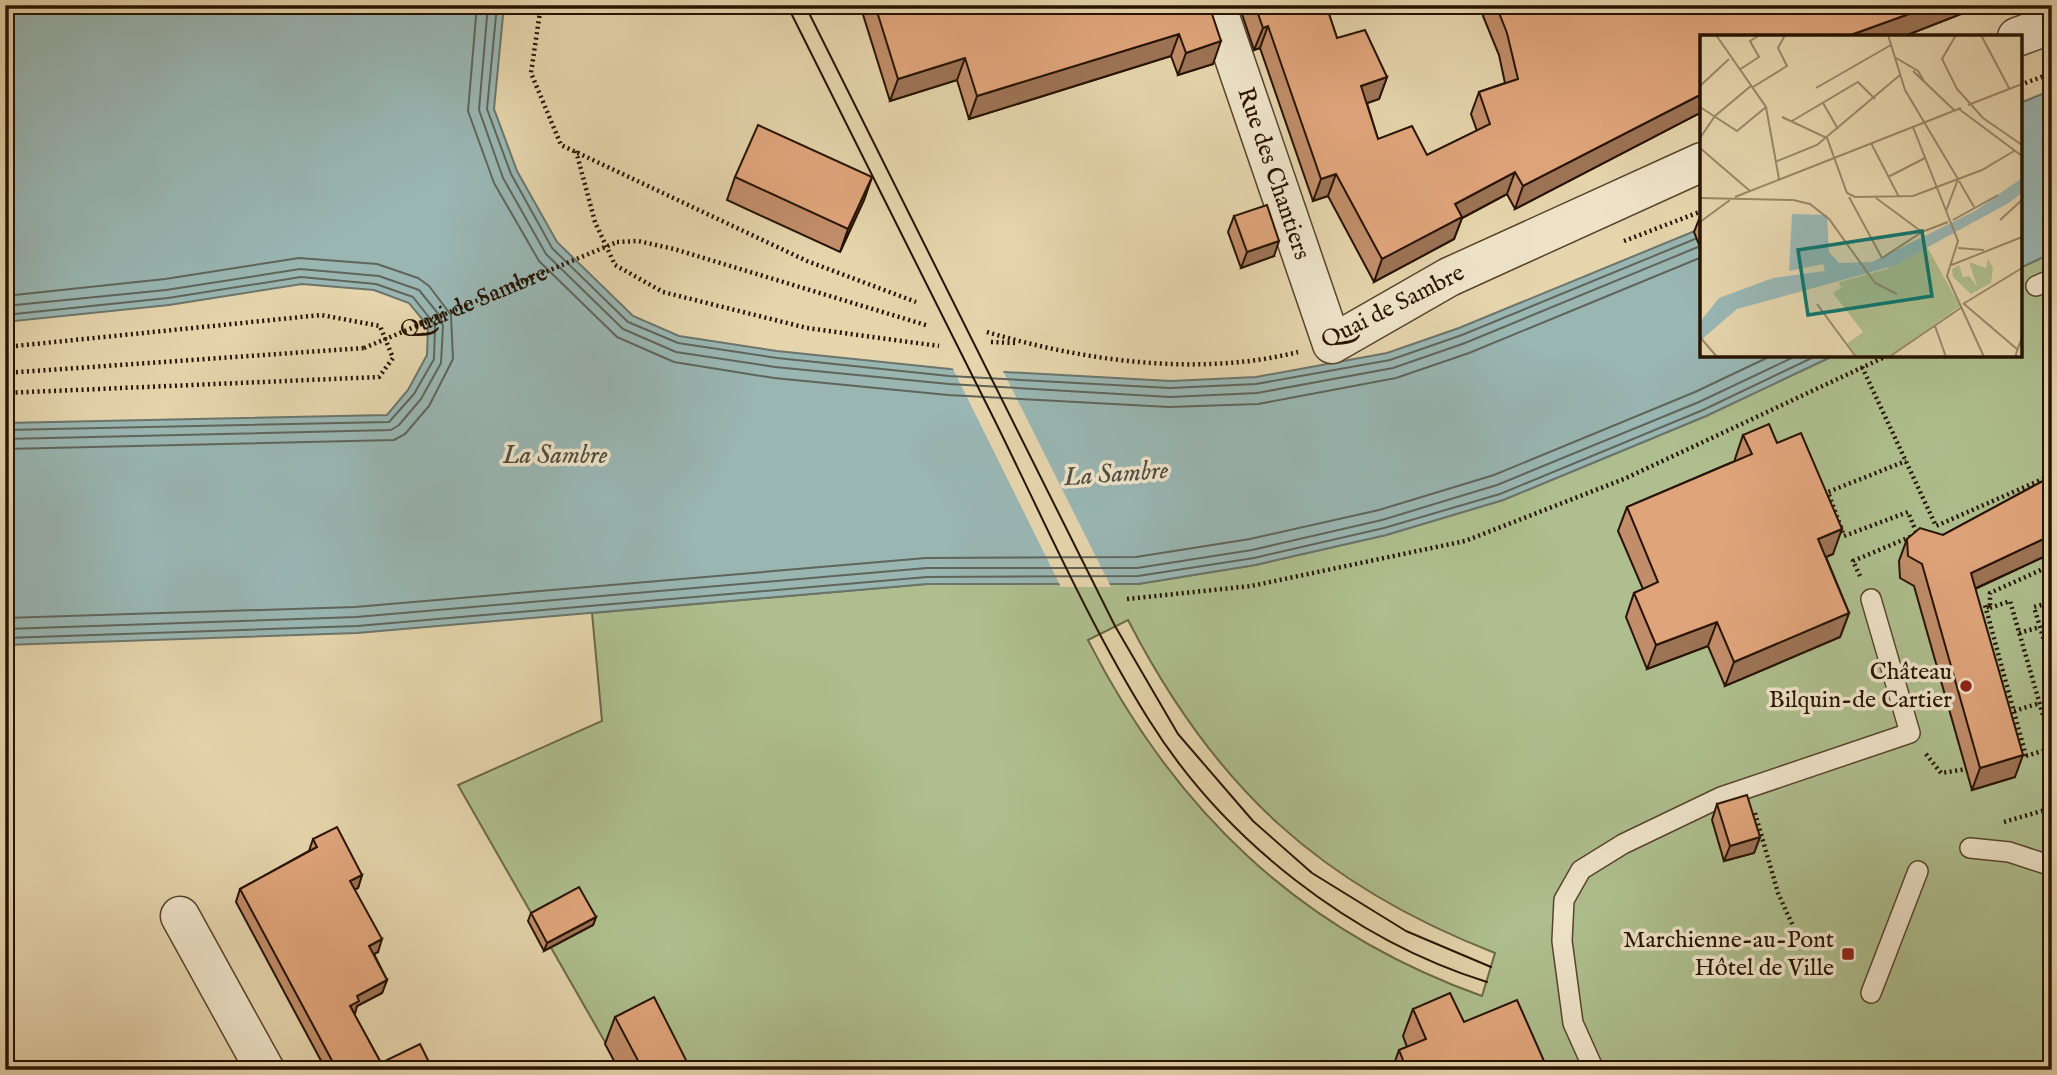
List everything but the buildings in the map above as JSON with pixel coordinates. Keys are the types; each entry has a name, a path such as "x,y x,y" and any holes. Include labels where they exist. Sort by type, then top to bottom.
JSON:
{"street":[{"name":"Rue des Chantiers","path":"1216,5 1332,344"},
{"name":"Quai de Sambre","path":"1332,344 1449,277 1700,163"},
{"path":"180,916 265,1070"}],"lane":[{"path":"1594,1070 1573,1023 1562,941 1564,900 1581,870 1623,844 1721,797 1910,733 1871,599"},
{"path":"1970,848 2009,852 2052,866"},
{"path":"1871,993 1918,871"}],"path":[{"path":"541,5 531,73 561,145 807,261 916,302"},
{"path":"2022,84 2052,73"},
{"path":"575,150 595,222 615,265 663,292 807,328 939,346"},
{"name":"Quai de Sambre","path":"5,373 364,348 617,242 638,241 674,249 929,326"},
{"path":"5,347 320,315 380,327 393,358 379,377 5,393"},
{"name":"Quai de Sambre","path":"987,332 1024,343 1145,365 1271,359 1332,344"},
{"name":"Quai de Sambre","path":"991,342 1024,343"},
{"path":"1127,599 1251,586 1465,541 1624,479 1885,357"},
{"path":"1863,367 1936,526 2052,475"},
{"path":"1853,561 1917,534 1908,512 1844,536 1828,492 1906,461"},
{"path":"1990,608 1990,593 2052,565"},
{"path":"2052,583 2048,585 2052,600 2034,607 2050,652 2052,667"},
{"path":"2026,756 1986,605 1990,608 2010,601 2045,722 2052,720"},
{"path":"2019,633 2040,627"},
{"path":"2014,711 2040,703"},
{"path":"1910,733 1941,774 1967,769"},
{"path":"2018,758 2052,748"},
{"path":"1999,824 2052,808"},
{"path":"1760,827 1779,893 1793,926"}],"green space":[{"path":"2052,253 2052,1070 621,1070 458,785 602,721 592,613 927,584 1138,584 1255,565 1386,535 1503,500 1706,416 1831,357 2022,357 2022,267","holes":["1128,620 1161,679 1197,733 1236,781 1278,824 1325,862 1376,896 1433,926 1495,953 1482,996 1416,969 1356,937 1300,900 1249,858 1203,811 1161,759 1122,702 1088,640"]}],"water":[{"name":"La Sambre","path":"5,5 504,5 494,109 517,171 557,242 633,316 679,336 777,351 950,369 1171,381 1256,377 1387,353 1459,328 1700,229 1700,357 1831,357 1706,416 1503,500 1386,535 1255,565 1138,584 927,584 357,633 5,645 5,423 387,415 408,390 427,355 428,326 409,303 374,290 302,284 169,305 5,322"},
{"path":"2052,90 2052,253 2022,267 2022,102"}],"pier":[{"path":"951,365 1002,369 1111,587 1061,587"}],"tram line":[{"path":"787,5 1086,609 1127,684 1180,764 1214,806 1253,845 1341,912 1388,940 1437,964 1487,982"},
{"path":"805,5 1115,626 1178,734 1253,821 1312,873 1406,931 1491,967"}],"place":[{"name":"Château Bilquin-de Cartier","path":"1966,686"},
{"name":"Marchienne-au-Pont Hôtel de Ville","path":"1848,954"}]}
